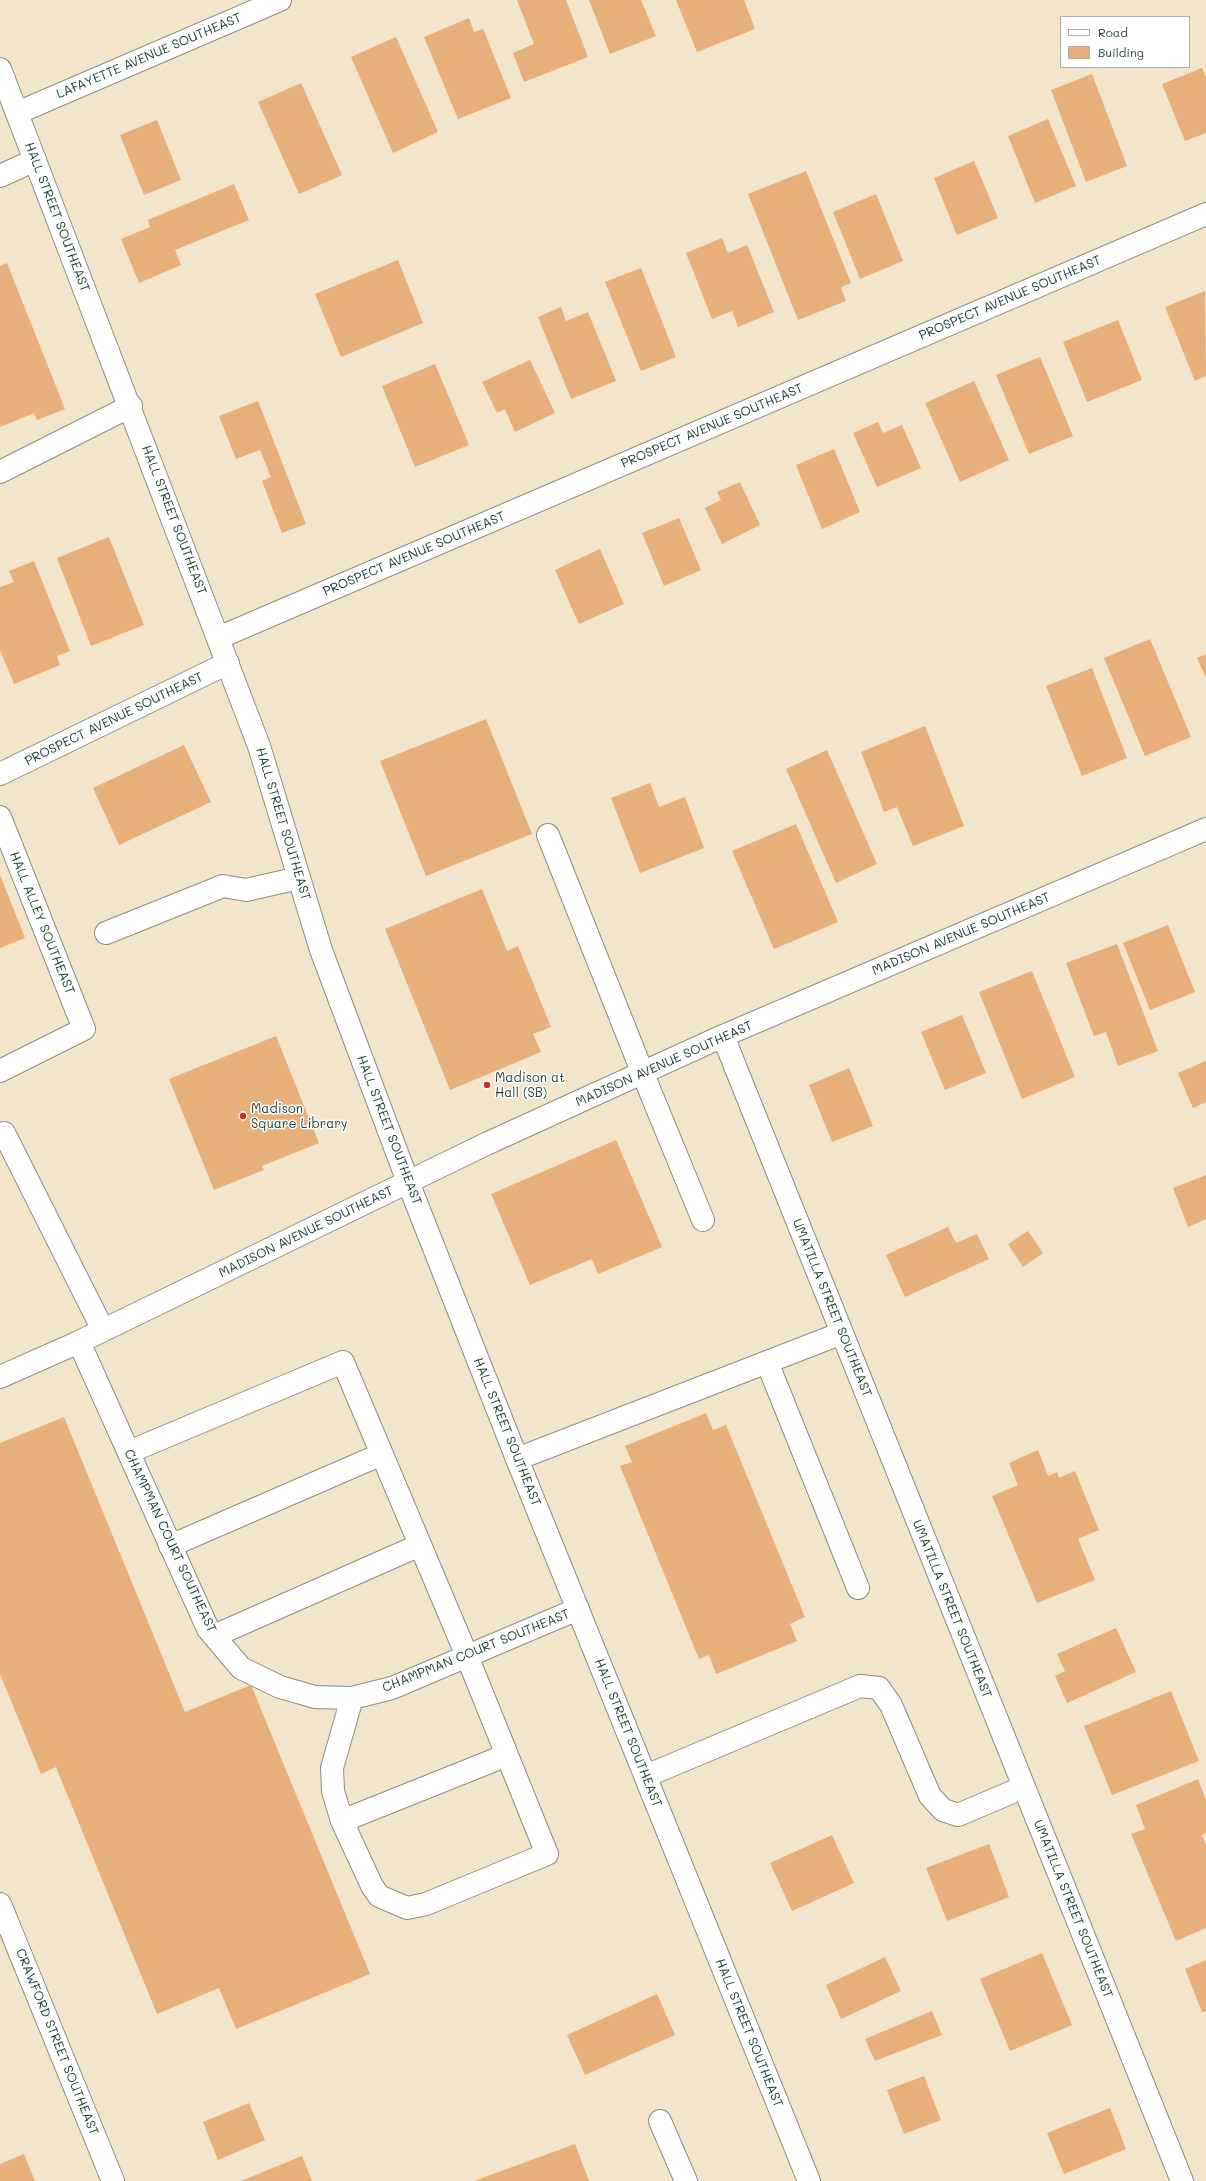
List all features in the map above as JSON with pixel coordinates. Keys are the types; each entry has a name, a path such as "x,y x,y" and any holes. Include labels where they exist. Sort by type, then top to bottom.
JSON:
{"street":[{"name":"LAFAYETTE AVENUE SOUTHEAST","path":"17,113 280,0"},
{"name":"HALL STREET SOUTHEAST","path":"0,68 131,406 259,746 321,950 408,1182 517,1459 809,2181"},
{"path":"0,176 35,160"},
{"name":"PROSPECT AVENUE SOUTHEAST","path":"218,638 1206,214"},
{"path":"0,472 131,406"},
{"name":"PROSPECT AVENUE SOUTHEAST","path":"0,774 228,664"},
{"name":"HALL ALLEY SOUTHEAST","path":"0,817 84,1029 0,1071"},
{"name":"MADISON AVENUE SOUTHEAST","path":"0,1377 79,1342 486,1144 643,1074 723,1036 1205,832"},
{"path":"548,835 703,1220"},
{"path":"106,933 223,886 246,890 299,878"},
{"name":"UMATILLA STREET SOUTHEAST","path":"723,1036 1182,2181"},
{"path":"4,1132 103,1330"},
{"path":"517,1459 842,1333"},
{"name":"CHAMPMAN COURT SOUTHEAST","path":"79,1342 208,1629 241,1668 280,1687 314,1696 352,1698 392,1688 578,1609"},
{"path":"129,1452 343,1362 467,1656 547,1854 426,1904 408,1908 379,1896 372,1886 342,1821 333,1791 332,1768 352,1698"},
{"path":"767,1362 858,1588"},
{"path":"170,1546 382,1454"},
{"path":"214,1636 420,1545"},
{"path":"646,1776 860,1686 879,1688 891,1705 930,1796 943,1810 958,1815 1024,1787"},
{"path":"342,1821 507,1755"},
{"name":"CRAWFORD STREET SOUTHEAST","path":"0,1904 113,2181"},
{"path":"660,2121 686,2181"}],"building":[{"path":"517,0 566,0 588,57 524,82 513,53 534,44"},
{"path":"589,0 641,0 656,36 610,54"},
{"path":"676,0 744,0 755,29 697,52"},
{"path":"469,18 474,32 483,29 511,98 458,119 424,37"},
{"path":"396,37 438,132 393,153 351,57"},
{"path":"1202,68 1206,77 1206,133 1185,141 1162,84"},
{"path":"1092,74 1127,166 1086,182 1051,90"},
{"path":"301,83 342,175 299,194 258,102"},
{"path":"1048,119 1076,186 1035,203 1008,136"},
{"path":"157,120 181,180 144,195 120,135"},
{"path":"974,161 998,218 957,235 934,178"},
{"path":"806,171 851,283 841,287 846,301 798,320 748,194"},
{"path":"234,184 249,220 175,250 181,265 139,283 121,239 150,227 148,220"},
{"path":"876,194 903,261 860,279 833,212"},
{"path":"722,238 728,253 747,245 774,312 738,327 732,311 712,319 686,253"},
{"path":"398,260 423,323 341,357 315,294"},
{"path":"7,263 65,409 37,420 34,413 0,427 0,266"},
{"path":"641,268 676,357 641,371 605,282"},
{"path":"1205,291 1206,376 1195,381 1165,307"},
{"path":"561,307 566,321 588,312 616,381 571,399 538,317"},
{"path":"1118,320 1142,380 1087,402 1063,342"},
{"path":"1040,357 1073,436 1029,454 996,375"},
{"path":"530,360 555,413 515,432 505,409 497,413 482,382"},
{"path":"435,364 469,445 415,467 382,386"},
{"path":"974,381 1009,460 960,482 925,403"},
{"path":"258,401 306,524 282,533 262,481 271,477 260,450 236,459 219,416"},
{"path":"878,422 883,433 902,425 921,468 877,487 853,433"},
{"path":"834,449 860,512 822,529 796,465"},
{"path":"740,482 760,525 722,544 705,508 721,500 717,492"},
{"path":"679,518 701,570 664,586 642,533"},
{"path":"109,537 144,625 91,646 57,558"},
{"path":"600,549 624,604 579,624 555,570"},
{"path":"34,561 70,651 57,656 60,665 14,684 0,650 0,587 14,582 9,571"},
{"path":"1150,639 1191,737 1145,756 1104,658"},
{"path":"1206,654 1206,678 1197,658"},
{"path":"1092,668 1127,758 1082,776 1046,686"},
{"path":"486,719 532,834 426,876 380,761"},
{"path":"925,726 964,826 913,846 897,807 884,812 861,752"},
{"path":"184,745 211,802 119,845 93,788"},
{"path":"827,750 877,864 836,883 786,769"},
{"path":"650,783 659,807 685,797 704,848 640,873 611,798"},
{"path":"796,824 838,922 774,949 732,851"},
{"path":"0,875 25,938 0,948"},
{"path":"482,889 507,951 518,946 551,1027 533,1034 541,1052 450,1090 385,929"},
{"path":"1168,925 1195,992 1150,1010 1123,943"},
{"path":"1117,944 1158,1051 1118,1066 1106,1032 1094,1036 1066,963"},
{"path":"1032,971 1075,1077 1022,1099 979,992"},
{"path":"962,1015 986,1073 945,1090 921,1032"},
{"path":"276,1036 319,1143 262,1166 264,1170 214,1190 169,1079"},
{"path":"1206,1061 1206,1102 1193,1108 1178,1073"},
{"path":"849,1068 873,1126 832,1142 809,1085"},
{"path":"616,1140 662,1247 598,1274 592,1259 530,1285 491,1194"},
{"path":"1206,1175 1206,1219 1188,1227 1173,1188"},
{"path":"948,1227 956,1243 977,1234 989,1259 905,1297 886,1255"},
{"path":"1028,1231 1043,1253 1023,1267 1008,1244"},
{"path":"706,1413 713,1430 726,1425 805,1617 790,1624 797,1641 716,1674 709,1655 699,1659 620,1466 632,1462 625,1446"},
{"path":"64,1417 185,1712 251,1685 370,1974 236,2029 219,1988 157,2014 56,1767 41,1774 0,1674 0,1443"},
{"path":"1038,1450 1048,1476 1057,1472 1059,1478 1075,1471 1099,1530 1078,1539 1095,1580 1037,1603 992,1496 1018,1485 1009,1463"},
{"path":"1116,1628 1136,1672 1067,1703 1055,1676 1065,1671 1057,1654"},
{"path":"1171,1691 1199,1761 1112,1795 1084,1726"},
{"path":"1198,1779 1206,1800 1206,1833 1202,1835 1206,1845 1206,1928 1176,1941 1131,1834 1145,1829 1136,1805"},
{"path":"832,1835 854,1883 792,1911 770,1863"},
{"path":"989,1844 1009,1897 947,1921 926,1868"},
{"path":"1042,1953 1072,2025 1010,2051 980,1979"},
{"path":"885,1957 901,1991 841,2019 826,1985"},
{"path":"1206,1960 1206,2011 1202,2012 1185,1969"},
{"path":"657,1994 675,2035 585,2075 567,2035"},
{"path":"932,2011 942,2035 875,2061 865,2039"},
{"path":"924,2076 941,2120 904,2134 887,2090"},
{"path":"249,2103 265,2140 218,2160 203,2122"},
{"path":"1110,2108 1126,2149 1064,2174 1047,2133"},
{"path":"575,2144 589,2181 474,2181"},
{"path":"24,2154 35,2181 0,2181 0,2164"},
{"path":"302,2156 312,2181 241,2181"}],"place":[{"name":"Madison at Hall (SB)","path":"487,1085"},
{"name":"Madison Square Library","path":"243,1116"}]}
